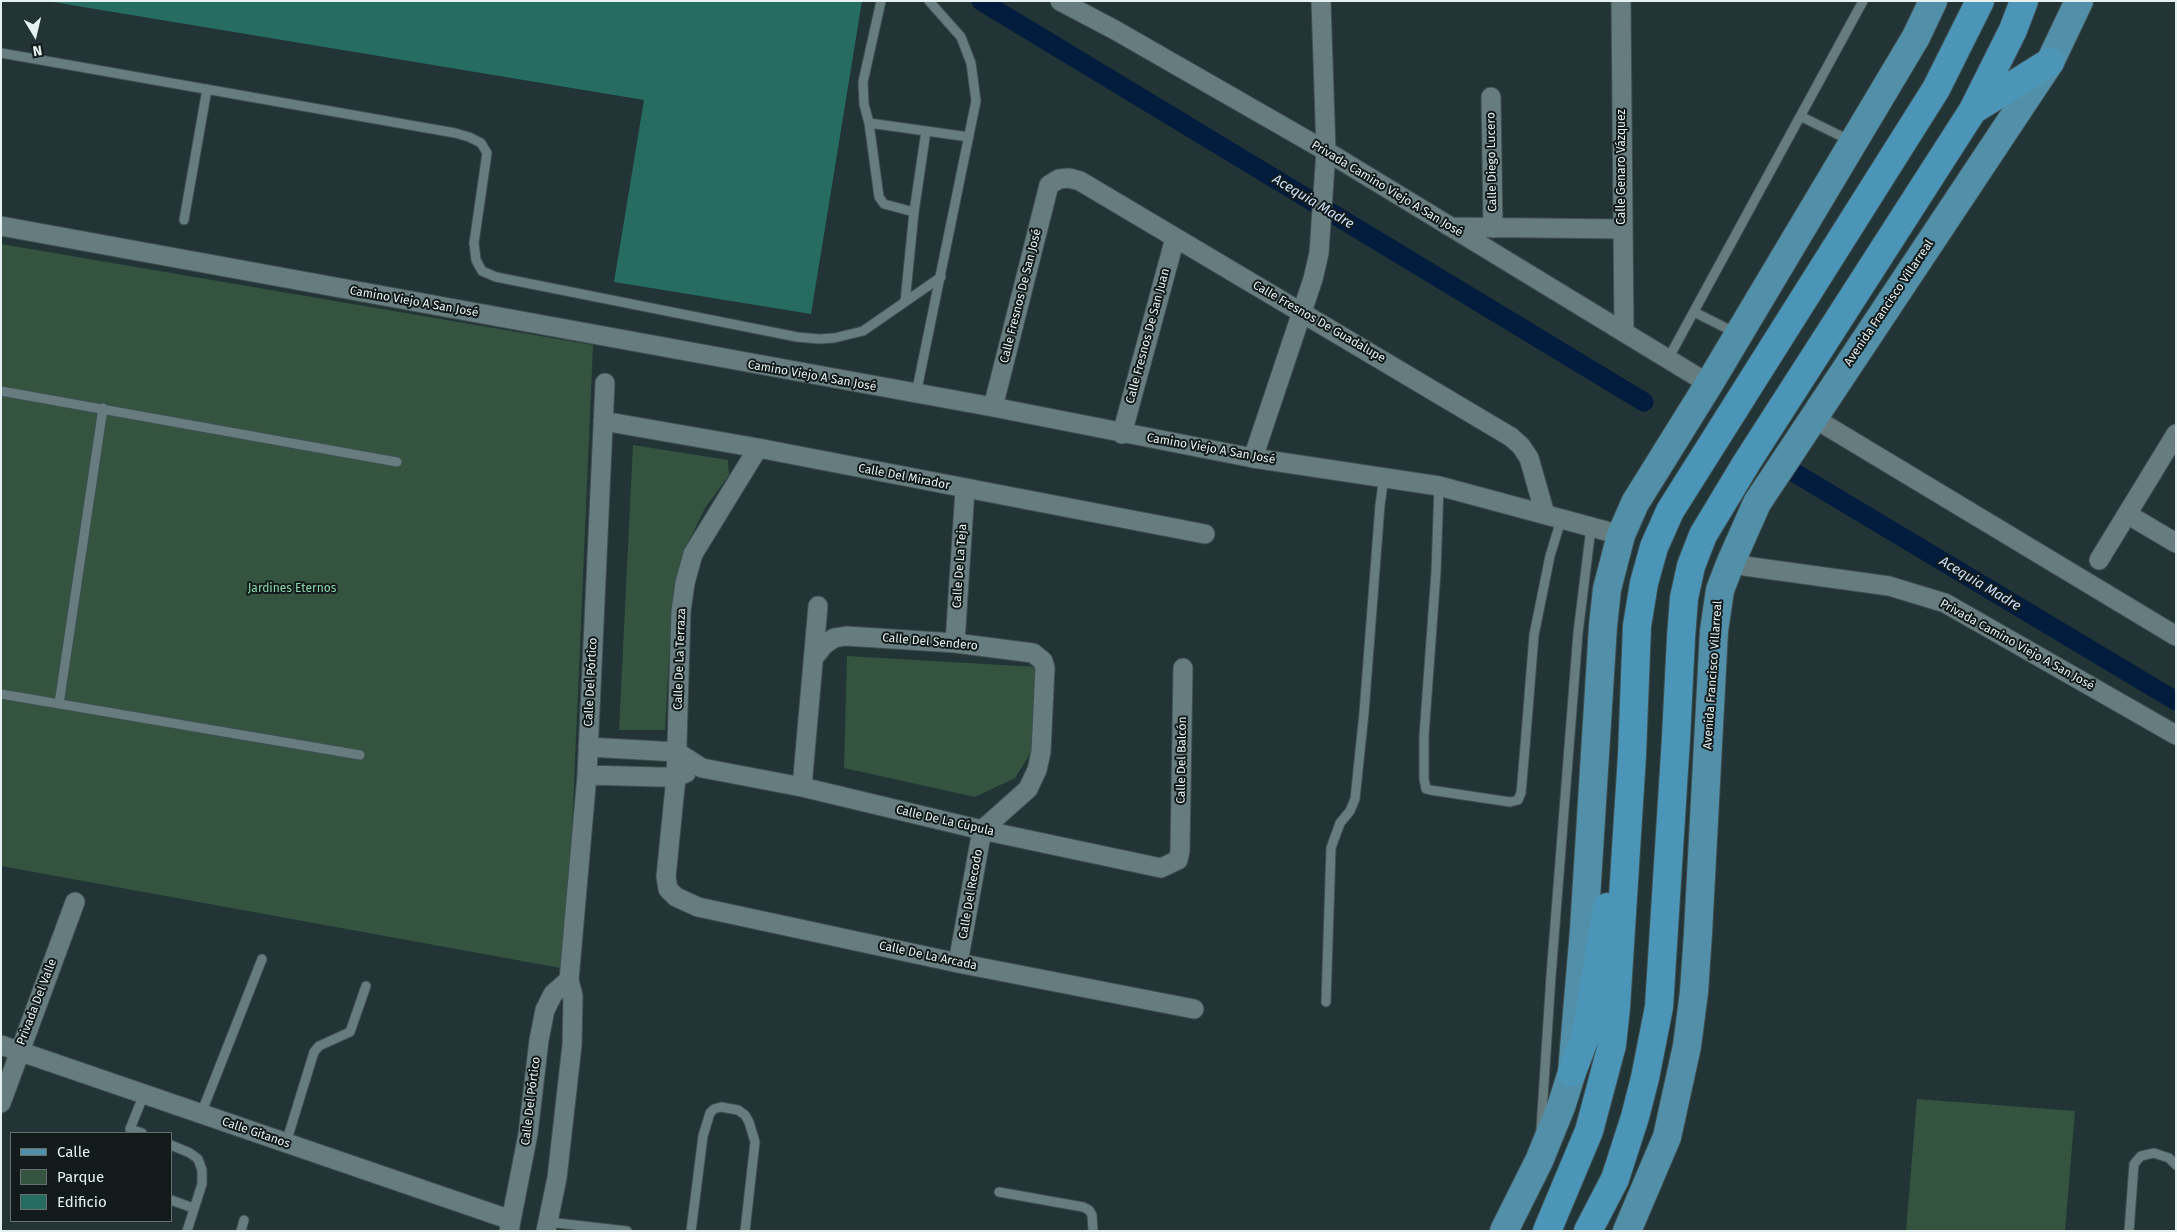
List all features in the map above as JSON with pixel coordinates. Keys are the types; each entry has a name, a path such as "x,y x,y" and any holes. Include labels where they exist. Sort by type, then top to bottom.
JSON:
{"highway":[{"path":"1547,1231 1589,1131 1612,1045 1632,755 1638,626 1644,583 1654,547 1670,511 1936,89 1980,1"},
{"path":"1588,1231 1615,1179 1635,1117 1646,1078 1659,1007 1676,738 1680,638 1684,598 1691,566 1703,535 1747,462 1973,110 2013,30 2024,1"},
{"path":"1973,110 2050,62"},
{"path":"1572,1072 1586,1035 1632,755"}],"main road":[{"path":"1504,1231 1539,1161 1561,1107 1572,1072 1584,930 1607,589 1621,536 1635,504 1739,335 1916,38 1933,1"},
{"name":"Avenida Francisco Villarreal","path":"1627,1231 1667,1137 1687,1046 1696,963 1714,631 1720,590 1756,503 2050,62 2079,1"}],"street":[{"name":"Privada Camino Viejo A San José","path":"1060,1 1115,30 1326,151 1709,384"},
{"path":"1253,458 1301,311 1314,279 1322,220 1326,151 1321,1"},
{"name":"Calle Genaro Vázquez","path":"1621,1 1624,332"},
{"name":"Calle Diego Lucero","path":"1491,97 1493,228"},
{"name":"Calle Fresnos De Guadalupe","path":"1049,185 1059,179 1080,180 1174,238 1301,311 1511,437 1521,446 1529,458 1553,517"},
{"name":"Calle Fresnos De San José","path":"993,408 1049,185"},
{"name":"Camino Viejo A San José","path":"1,226 993,408 1253,458 1384,476 1439,486 1621,536"},
{"name":"Calle Diego Lucero","path":"1450,227 1622,229"},
{"name":"Calle Fresnos De San Juan","path":"1122,434 1174,238"},
{"name":"Calle Del Pórtico","path":"547,1226 556,1178 572,1045 573,996 569,980 587,775 605,383"},
{"path":"1812,417 2176,636"},
{"name":"Calle Del Mirador","path":"603,421 758,448 1205,534"},
{"path":"2099,560 2176,434"},
{"name":"Calle De La Terraza","path":"668,889 666,877 676,777 681,611 685,583 693,554 758,448"},
{"name":"Calle De La Teja","path":"955,643 965,489"},
{"path":"2127,514 2176,543"},
{"name":"Privada Camino Viejo A San José","path":"1730,564 1889,586 1945,603 2176,735"},
{"path":"802,787 818,606"},
{"name":"Calle Del Sendero","path":"815,656 824,645 834,638 846,636 955,643 1033,653 1039,656 1045,668 1041,752 1037,770 1028,789 982,830"},
{"name":"Calle Del Balcón","path":"1180,851 1183,668"},
{"name":"Calle De La Cúpula","path":"588,747 677,752 702,768 802,787 982,830 1151,867 1161,868 1178,860 1180,851"},
{"name":"Calle De La Cúpula","path":"587,775 676,777 702,768"},
{"name":"Calle Del Recodo","path":"958,963 982,830"},
{"name":"Calle De La Arcada","path":"668,889 676,897 698,907 958,963 1194,1009"},
{"name":"Privada Del Valle","path":"1,1103 10,1048 75,902"},
{"name":"Calle Del Pórtico","path":"510,1225 528,1134 539,1040 545,1010 553,994 569,980"},
{"name":"Calle Gitanos","path":"10,1048 286,1143 510,1225"}],"lane":[{"path":"881,1 863,82 864,104 869,123 879,197 884,204 914,212"},
{"path":"916,394 976,101 975,80 971,63 960,37 928,1"},
{"path":"1668,359 1802,117 1863,1"},
{"path":"1,53 455,133 481,143 487,153 474,244 476,260 482,271 496,277 797,337 834,338 863,331 941,277"},
{"path":"184,220 207,89"},
{"path":"1802,117 1854,142"},
{"path":"869,123 969,137"},
{"path":"905,302 914,212 926,131"},
{"path":"1694,312 1739,335"},
{"path":"1,391 398,462"},
{"path":"59,704 103,408"},
{"path":"1326,1002 1331,848 1340,823 1350,811 1355,799 1384,476"},
{"path":"1439,486 1436,572 1424,736 1424,779 1426,789 1510,802 1518,800 1525,747 1534,636 1550,556 1553,517"},
{"path":"1539,1161 1551,976 1577,642 1591,528"},
{"path":"1,694 360,755"},
{"path":"201,1114 262,959"},
{"path":"286,1143 314,1052 319,1046 350,1032 366,986"},
{"path":"129,1131 144,1094"},
{"path":"690,1231 703,1136 710,1114 714,1109 721,1107 738,1110 745,1115 755,1142 745,1231"},
{"path":"172,1145 190,1153 198,1159 202,1170 202,1184 187,1231"},
{"path":"2129,1231 2134,1164 2141,1156 2154,1153 2169,1158 2176,1165"},
{"path":"999,1192 1083,1207 1092,1214 1093,1231"},
{"path":"172,1200 193,1208"},
{"path":"241,1231 244,1220"},
{"path":"547,1226 627,1231"}],"green space":[{"name":"Jardines Eternos","path":"1,244 593,345 566,969 1,866"},
{"path":"633,445 728,460 729,475 705,508 682,555 672,600 665,730 619,730"},
{"path":"847,656 1037,667 1035,746 1015,778 975,797 844,768"},
{"path":"1917,1099 2075,1111 2065,1231 1906,1231"}],"building":[{"path":"47,1 862,1 811,314 614,282 644,100"}],"waterway":[{"name":"Acequia Madre","path":"981,1 1644,402"},
{"name":"Acequia Madre","path":"1785,467 2176,701"}]}
